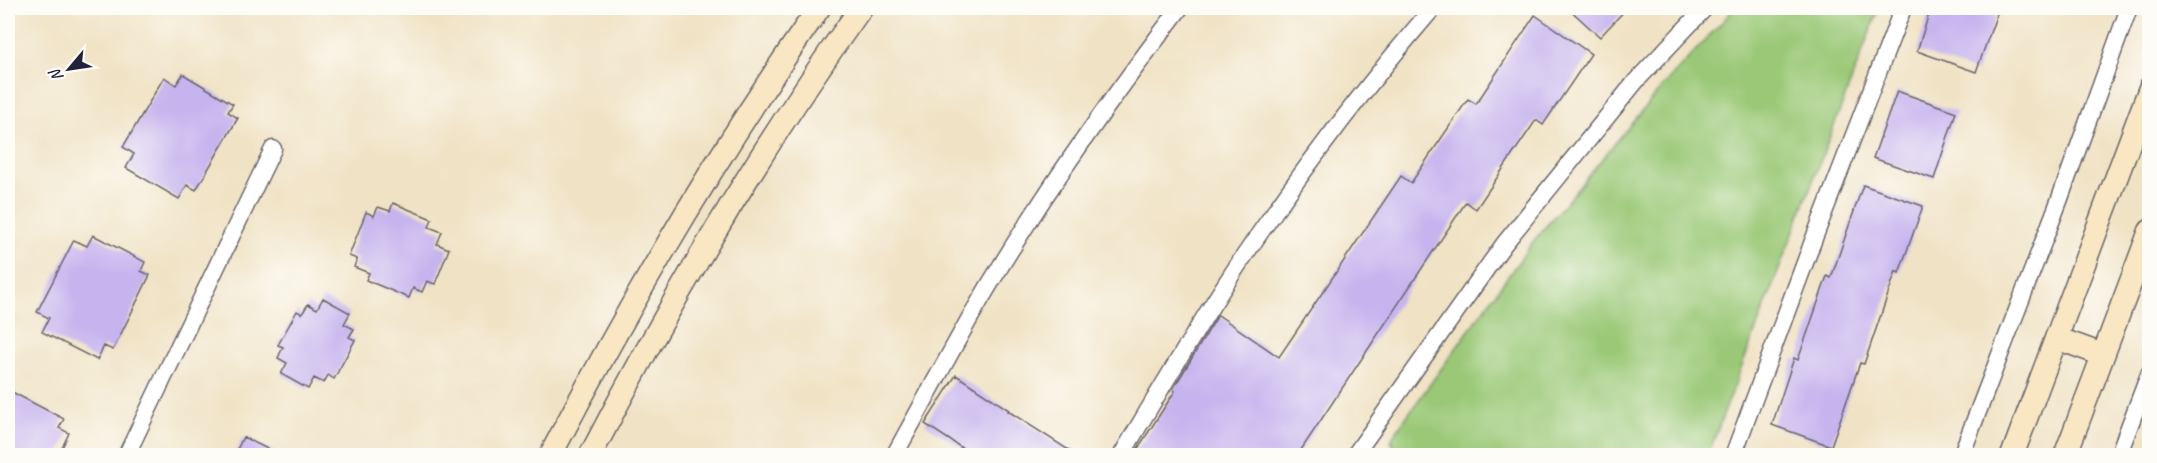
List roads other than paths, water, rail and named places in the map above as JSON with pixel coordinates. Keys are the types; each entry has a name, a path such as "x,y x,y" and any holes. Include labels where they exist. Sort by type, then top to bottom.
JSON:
{"street":[{"path":"550,456 629,309 708,176 819,8"},
{"path":"590,456 692,268 758,161 861,8"},
{"path":"895,455 972,315 1047,193 1129,75 1180,8"},
{"path":"1121,456 1239,263 1300,176 1431,8"},
{"path":"1354,456 1504,244 1636,81 1705,8"},
{"path":"1733,456 1813,241 1904,8"},
{"path":"1961,456 2059,201 2129,8"},
{"path":"2012,456 2150,88"},
{"path":"126,456 273,149"},
{"path":"2065,456 2150,231"},
{"path":"2056,338 2103,355"},
{"path":"2120,454 2150,372"}]}
